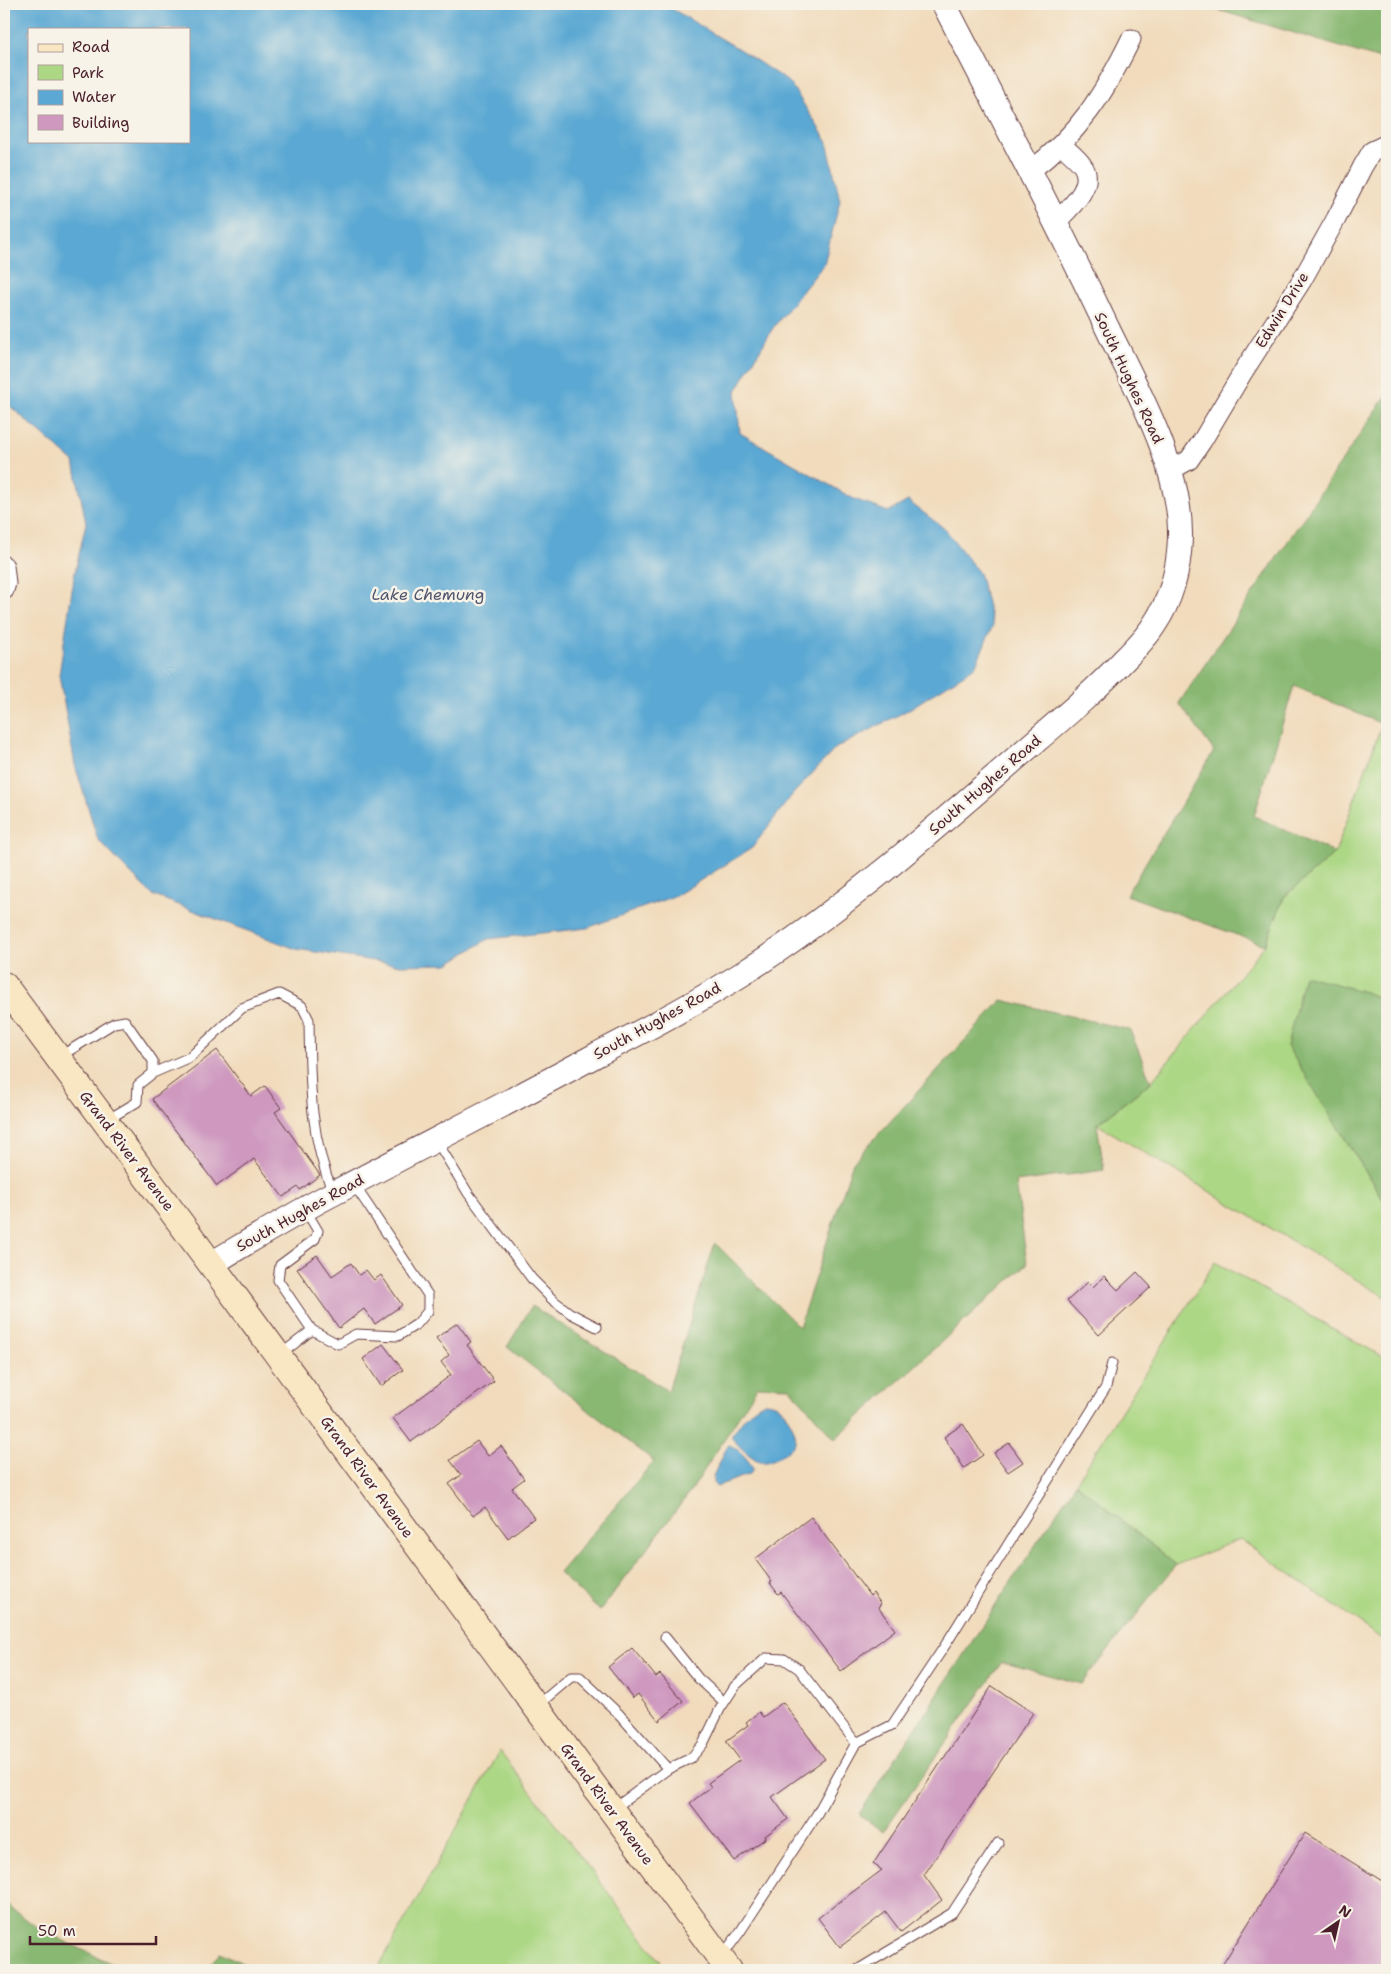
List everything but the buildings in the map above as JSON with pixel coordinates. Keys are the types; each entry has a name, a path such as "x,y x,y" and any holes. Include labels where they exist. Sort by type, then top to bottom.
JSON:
{"main road":[{"name":"Grand River Avenue","path":"4,985 725,1964"}],"street":[{"name":"South Hughes Road","path":"211,1264 343,1188 673,1015 742,974 806,931 872,880 949,816 1099,686 1154,626 1174,582 1180,551 1177,502 1155,427 1056,222 944,4"},
{"path":"1030,171 1076,131 1120,61 1130,40"},
{"name":"Edwin Drive","path":"1169,471 1189,460 1302,280 1372,151 1387,144"},
{"path":"1056,222 1078,199 1086,184 1084,166 1062,145"},
{"path":"4,566 6,583 4,590"}],"lane":[{"path":"104,1122 137,1102 138,1086 153,1073 190,1057 242,1008 279,994 302,1006 308,1020 312,1114 324,1171 343,1188 428,1295 428,1312 417,1324 398,1336 356,1334 338,1344 312,1330 278,1280 280,1265 316,1239 318,1232 305,1209"},
{"path":"57,1058 114,1023 125,1021 153,1061 153,1073"},
{"path":"436,1140 468,1193 532,1279 553,1300 570,1313 597,1327"},
{"path":"278,1356 312,1330"},
{"path":"725,1964 740,1932 818,1814 856,1743 892,1725 946,1644 1106,1387 1112,1363"},
{"path":"665,1637 698,1678 724,1702"},
{"path":"612,1810 668,1768 691,1758 703,1744 724,1702 735,1686 766,1658 784,1659 798,1669 856,1743"},
{"path":"536,1707 571,1677 580,1677 618,1713 668,1768"},
{"path":"857,1970 952,1912 998,1843"}],"green space":[{"path":"1198,4 1387,4 1387,61"},
{"path":"1387,394 1387,694 1382,724 1294,686 1254,816 1335,853 1284,897 1265,945 1126,895 1214,751 1179,703"},
{"path":"1387,694 1387,1002 1365,992 1287,1046 1387,1206 1387,1298 1097,1124 1151,1082 1265,945 1284,897 1335,853 1382,724"},
{"path":"1304,975 1365,992 1387,1002 1387,1206 1287,1046"},
{"path":"1002,1000 1130,1030 1151,1082 1097,1124 1104,1170 1016,1182 1027,1264 835,1439 789,1387 758,1386 693,1488 600,1611 559,1573 654,1461 507,1347 532,1306 668,1391 715,1243 799,1327 853,1162"},
{"path":"1215,1262 1387,1359 1387,1642 1240,1539 1176,1565 1076,1483"},
{"path":"1076,1483 1176,1565 1081,1684 1002,1662 883,1832 859,1814"},
{"path":"500,1751 667,1970 377,1970"},
{"path":"4,1903 41,1930 125,1970 4,1970"},
{"path":"220,1952 256,1970 206,1970"}],"water":[{"name":"Lake Chemung","path":"4,4 664,4 742,51 790,83 827,141 840,201 824,264 773,328 736,391 740,433 852,498 888,512 908,501 945,529 979,573 993,625 975,667 906,711 836,748 792,795 752,848 677,895 587,928 488,939 448,964 400,965 296,949 152,895 98,840 75,765 59,675 74,577 86,523 74,462 4,401"},
{"path":"765,1402 777,1405 783,1411 793,1427 796,1438 790,1450 765,1462 751,1456 742,1449 732,1438 732,1435 746,1416"},
{"path":"728,1445 743,1454 753,1469 750,1474 717,1486 713,1483 713,1476"}]}
